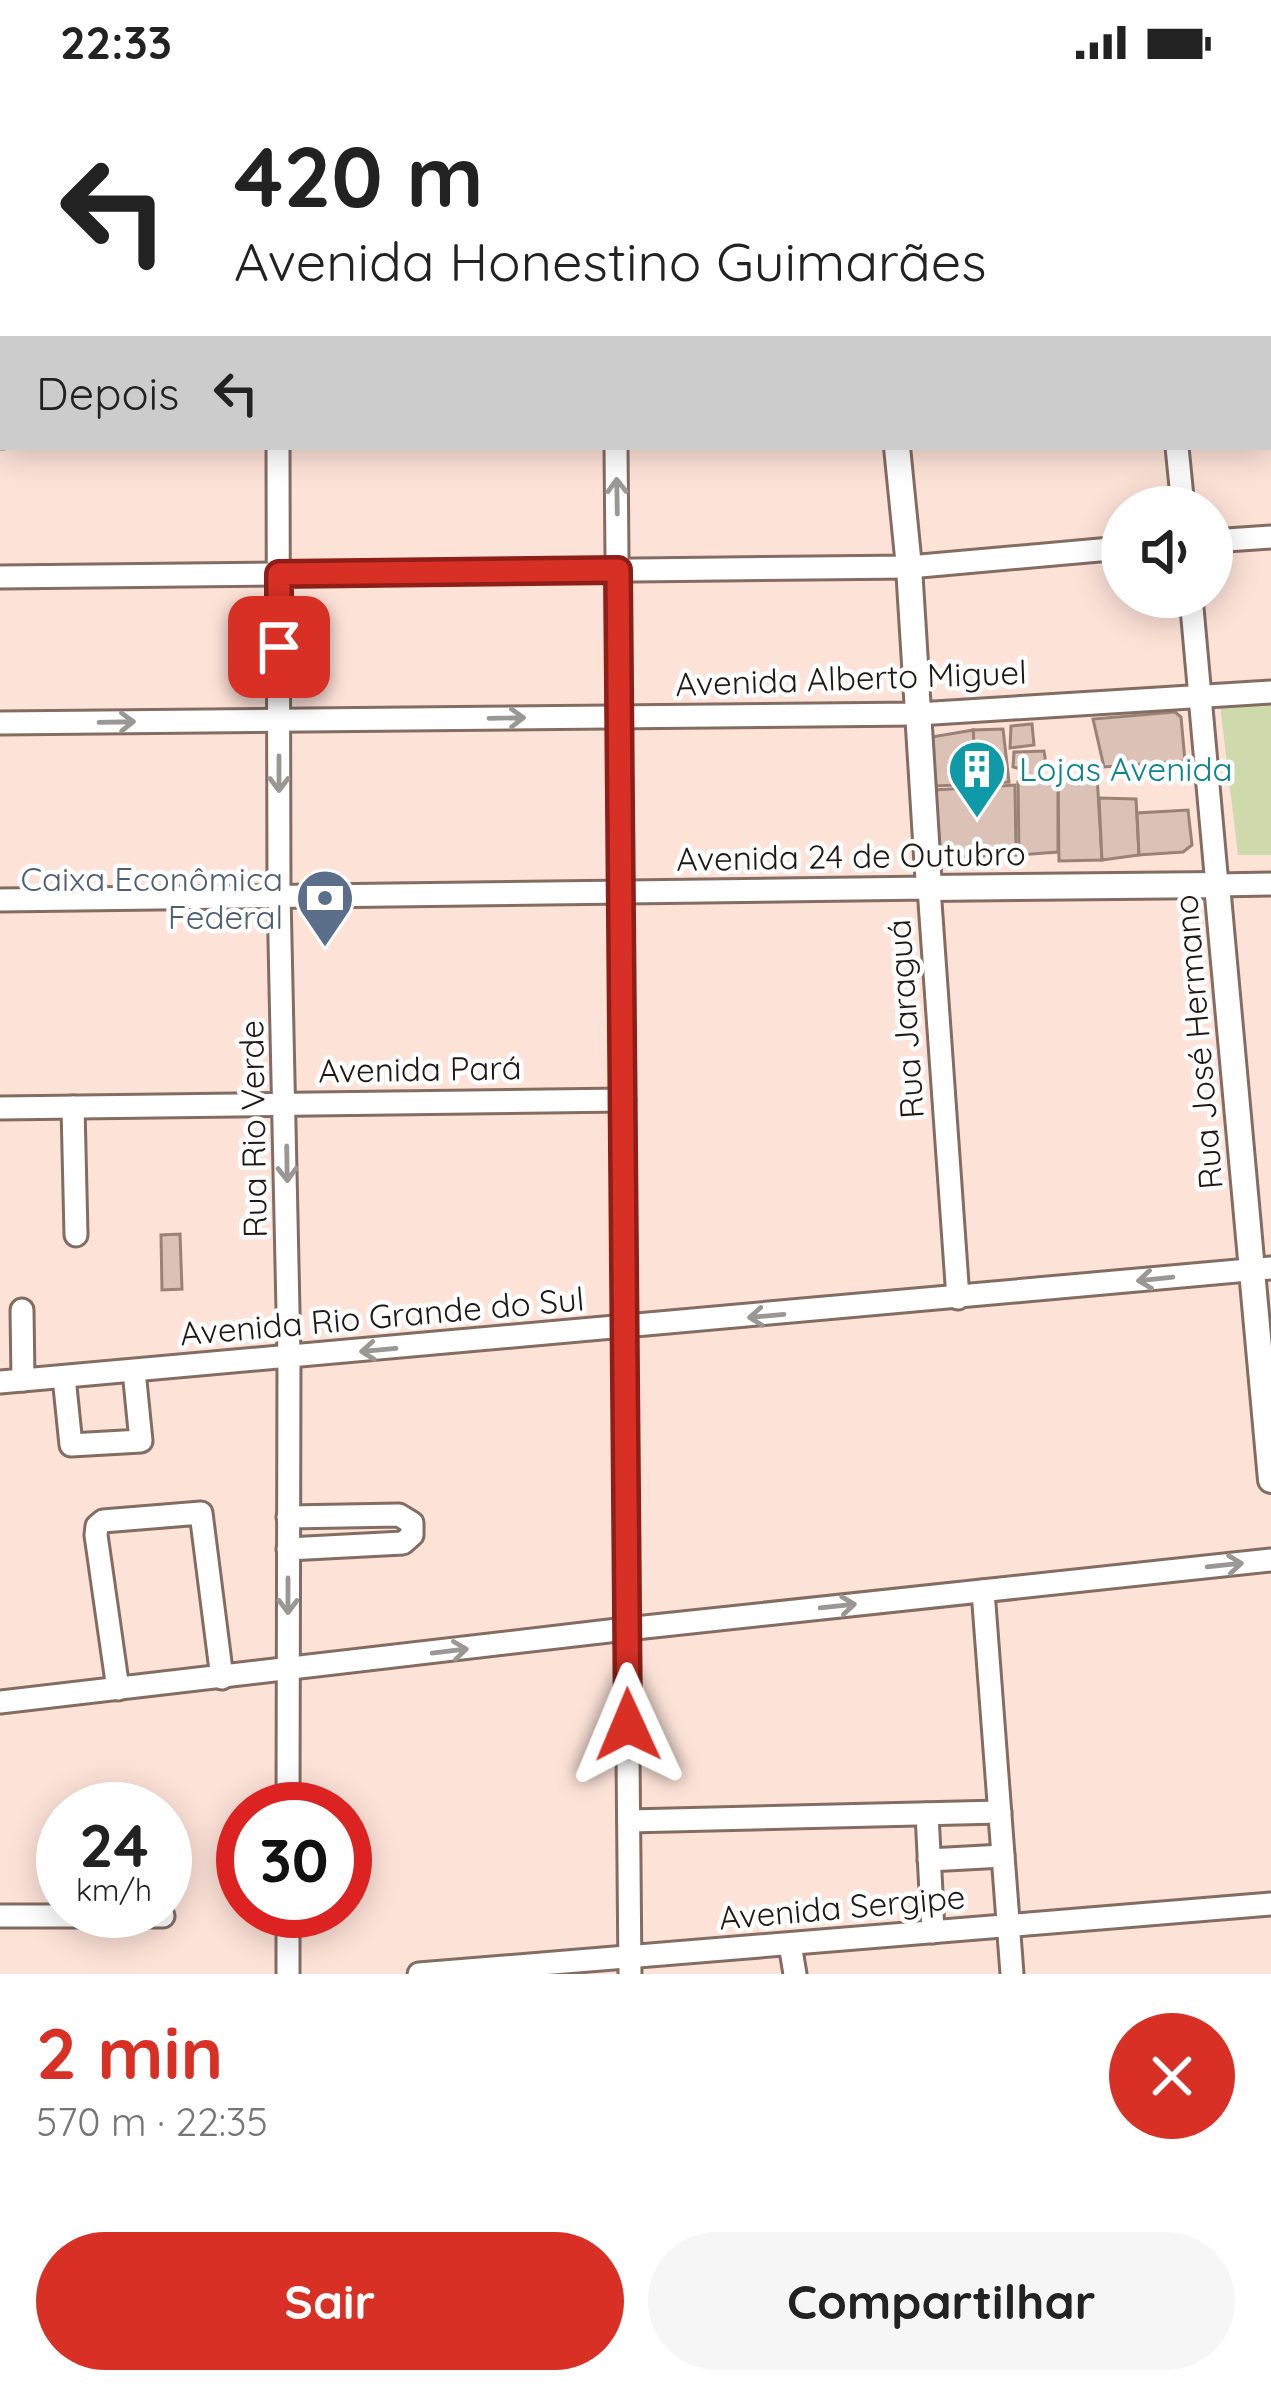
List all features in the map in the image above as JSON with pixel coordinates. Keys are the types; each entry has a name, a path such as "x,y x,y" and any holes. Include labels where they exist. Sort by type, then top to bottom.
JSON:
{"main road":[{"name":"Rua Jaraguá","path":"897,450 929,888"},
{"name":"Avenida 24 de Outubro","path":"929,888 1217,885"},
{"name":"Rua José Hermano","path":"1217,885 1261,1269 1271,1480"}],"street":[{"name":"Rua Rio Verde","path":"278,450 279,894 289,1357 288,1782"},
{"path":"616,450 630,1966"},
{"path":"1177,450 1181,486"},
{"path":"1233,540 1271,537"},
{"path":"0,577 909,567 1101,550"},
{"name":"Rua José Hermano","path":"1193,618 1217,885"},
{"name":"Avenida Alberto Miguel","path":"0,723 918,714 1271,692"},
{"name":"Avenida 24 de Outubro","path":"1217,885 1271,884"},
{"name":"Avenida 24 de Outubro","path":"0,900 929,888"},
{"name":"Rua Jaraguá","path":"929,888 958,1298"},
{"name":"Avenida Pará","path":"0,1108 624,1100"},
{"path":"73,1107 76,1235"},
{"name":"Avenida Rio Grande do Sul","path":"11,1381 1261,1269"},
{"path":"11,1381 22,1310"},
{"path":"64,1377 71,1445 141,1441 134,1371"},
{"path":"118,1689 96,1535 103,1521 201,1514 222,1678"},
{"path":"288,1516 400,1515 409,1518 412,1535 403,1543 288,1549"},
{"path":"0,1702 1271,1560"},
{"path":"983,1591 1012,1974"},
{"path":"629,1821 1000,1812"},
{"path":"927,1814 933,1932"},
{"path":"928,1860 1004,1856"},
{"name":"Avenida Sergipe","path":"425,1974 630,1966 790,1944 1271,1904"},
{"path":"0,1916 36,1916"},
{"path":"288,1938 288,1974"},
{"path":"790,1944 795,1974"}],"green space":[{"path":"1271,703 1271,855 1238,855 1220,705"}],"building":[{"path":"1175,712 1181,717 1185,761 1104,767 1093,719"},
{"path":"1032,724 1034,745 1010,748 1011,726"},
{"path":"1003,729 1009,782 977,784 973,730"},
{"path":"973,730 977,784 935,786 932,737"},
{"path":"1044,751 1042,778 1020,778 1020,769 1013,767 1014,752"},
{"path":"1097,775 1102,860 1059,861 1058,779"},
{"path":"1058,779 1058,852 1019,855 1018,782"},
{"name":"Lojas Avenida","path":"1015,785 1016,855 947,857 940,850 935,790"},
{"path":"1099,798 1136,799 1139,855 1102,860"},
{"path":"1188,810 1192,845 1183,852 1139,855 1137,813"},
{"path":"180,1234 182,1289 162,1290 161,1235"}],"place":[{"name":"Lojas Avenida","path":"977,820"},
{"name":"Caixa Econômica Federal","path":"325,949"}],"route":[{"path":"279,647 279,574 618,570 628,1725"}]}
